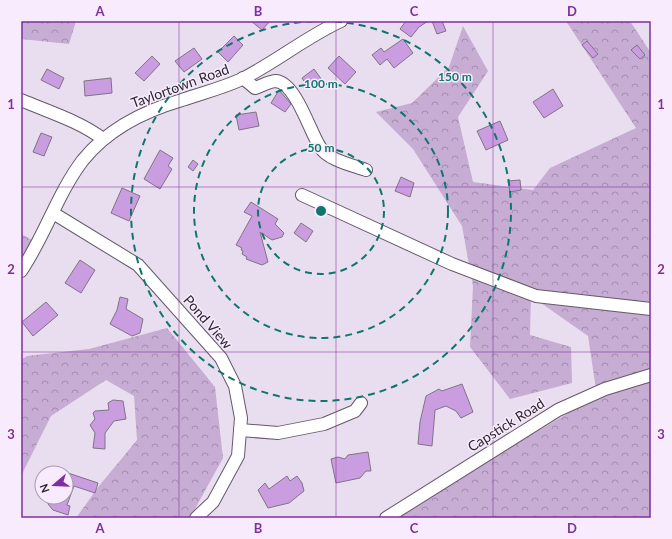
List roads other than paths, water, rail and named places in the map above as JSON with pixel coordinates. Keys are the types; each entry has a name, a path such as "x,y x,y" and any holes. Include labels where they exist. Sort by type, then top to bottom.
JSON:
{"street":[{"name":"Taylortown Road","path":"21,271 78,168 103,139 141,114 228,85 243,78 310,37 341,21"},
{"path":"243,78 255,88 275,81 283,83 301,105 320,147 327,154 366,170"},
{"path":"21,100 91,130 103,139"},
{"path":"302,195 452,264 536,296 651,309"},
{"name":"Pond View","path":"52,213 138,265 221,358 235,386 242,418 238,456 213,502 196,518"},
{"name":"Capstick Road","path":"386,518 558,410 605,389 651,375"},
{"path":"240,430 278,433 324,424 355,411 361,403"}]}
